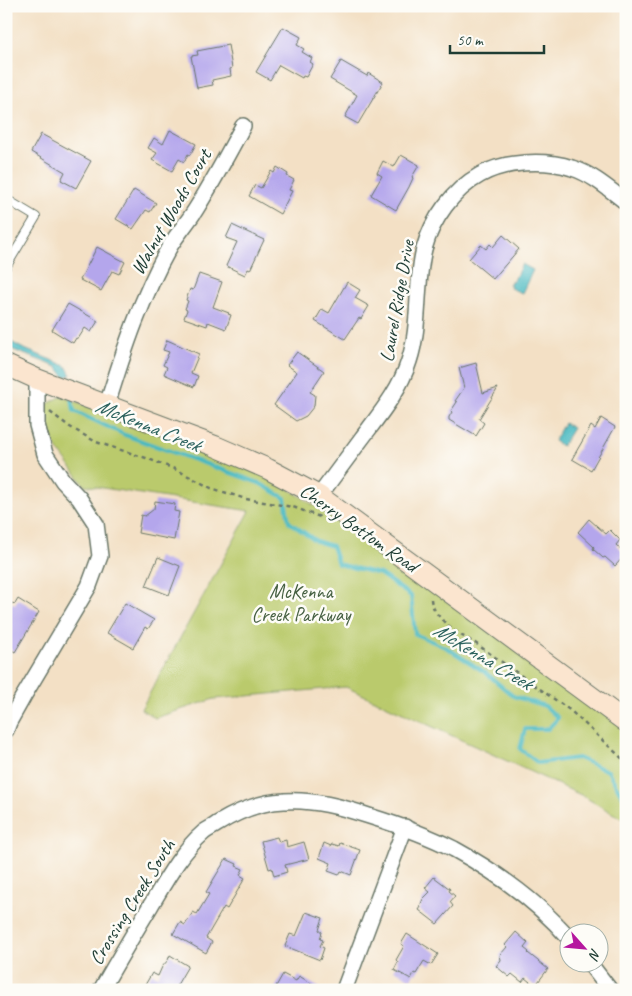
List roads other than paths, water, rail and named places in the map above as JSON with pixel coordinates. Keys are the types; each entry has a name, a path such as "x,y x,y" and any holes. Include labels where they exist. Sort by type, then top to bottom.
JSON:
{"main road":[{"name":"Cherry Bottom Road","path":"6,365 268,468 319,496 626,722"}],"street":[{"name":"Walnut Woods Court","path":"106,405 131,332 151,285 171,245 215,180 243,126"},
{"name":"Laurel Ridge Drive","path":"319,496 391,398 401,379 409,361 414,342 420,269 424,248 440,212 452,197 480,175 518,164 538,163 557,164 586,173 626,202"},
{"path":"7,724 89,586 100,556 96,524 79,498 63,481 45,454 37,425 46,382"},
{"name":"Crossing Creek South","path":"101,990 169,874 187,850 205,832 234,814 254,806 283,801 310,801 347,809 405,828 453,848 491,871 523,894 560,927"},
{"path":"344,990 405,828"},
{"path":"598,974 610,990"}],"lane":[{"path":"6,199 36,217 6,267"}],"water":[{"path":"522,264 533,270 522,293 510,288 511,286 509,285 511,281 513,282"},
{"path":"6,339 22,348 66,366 71,375 65,377 57,367 6,347"},
{"path":"564,423 573,428 562,446 554,441"}],"waterway":[{"name":"McKenna Creek","path":"72,399 74,411 125,435 259,483 285,498 289,522 316,541 332,546 338,564 380,574 411,596 415,634 447,648 486,673 513,696 545,706 558,718 548,729 525,729 520,749 538,763 578,758 608,771 621,794 626,799"}],"park label":[{"name":"McKenna Creek Parkway","path":"301,602"}]}
